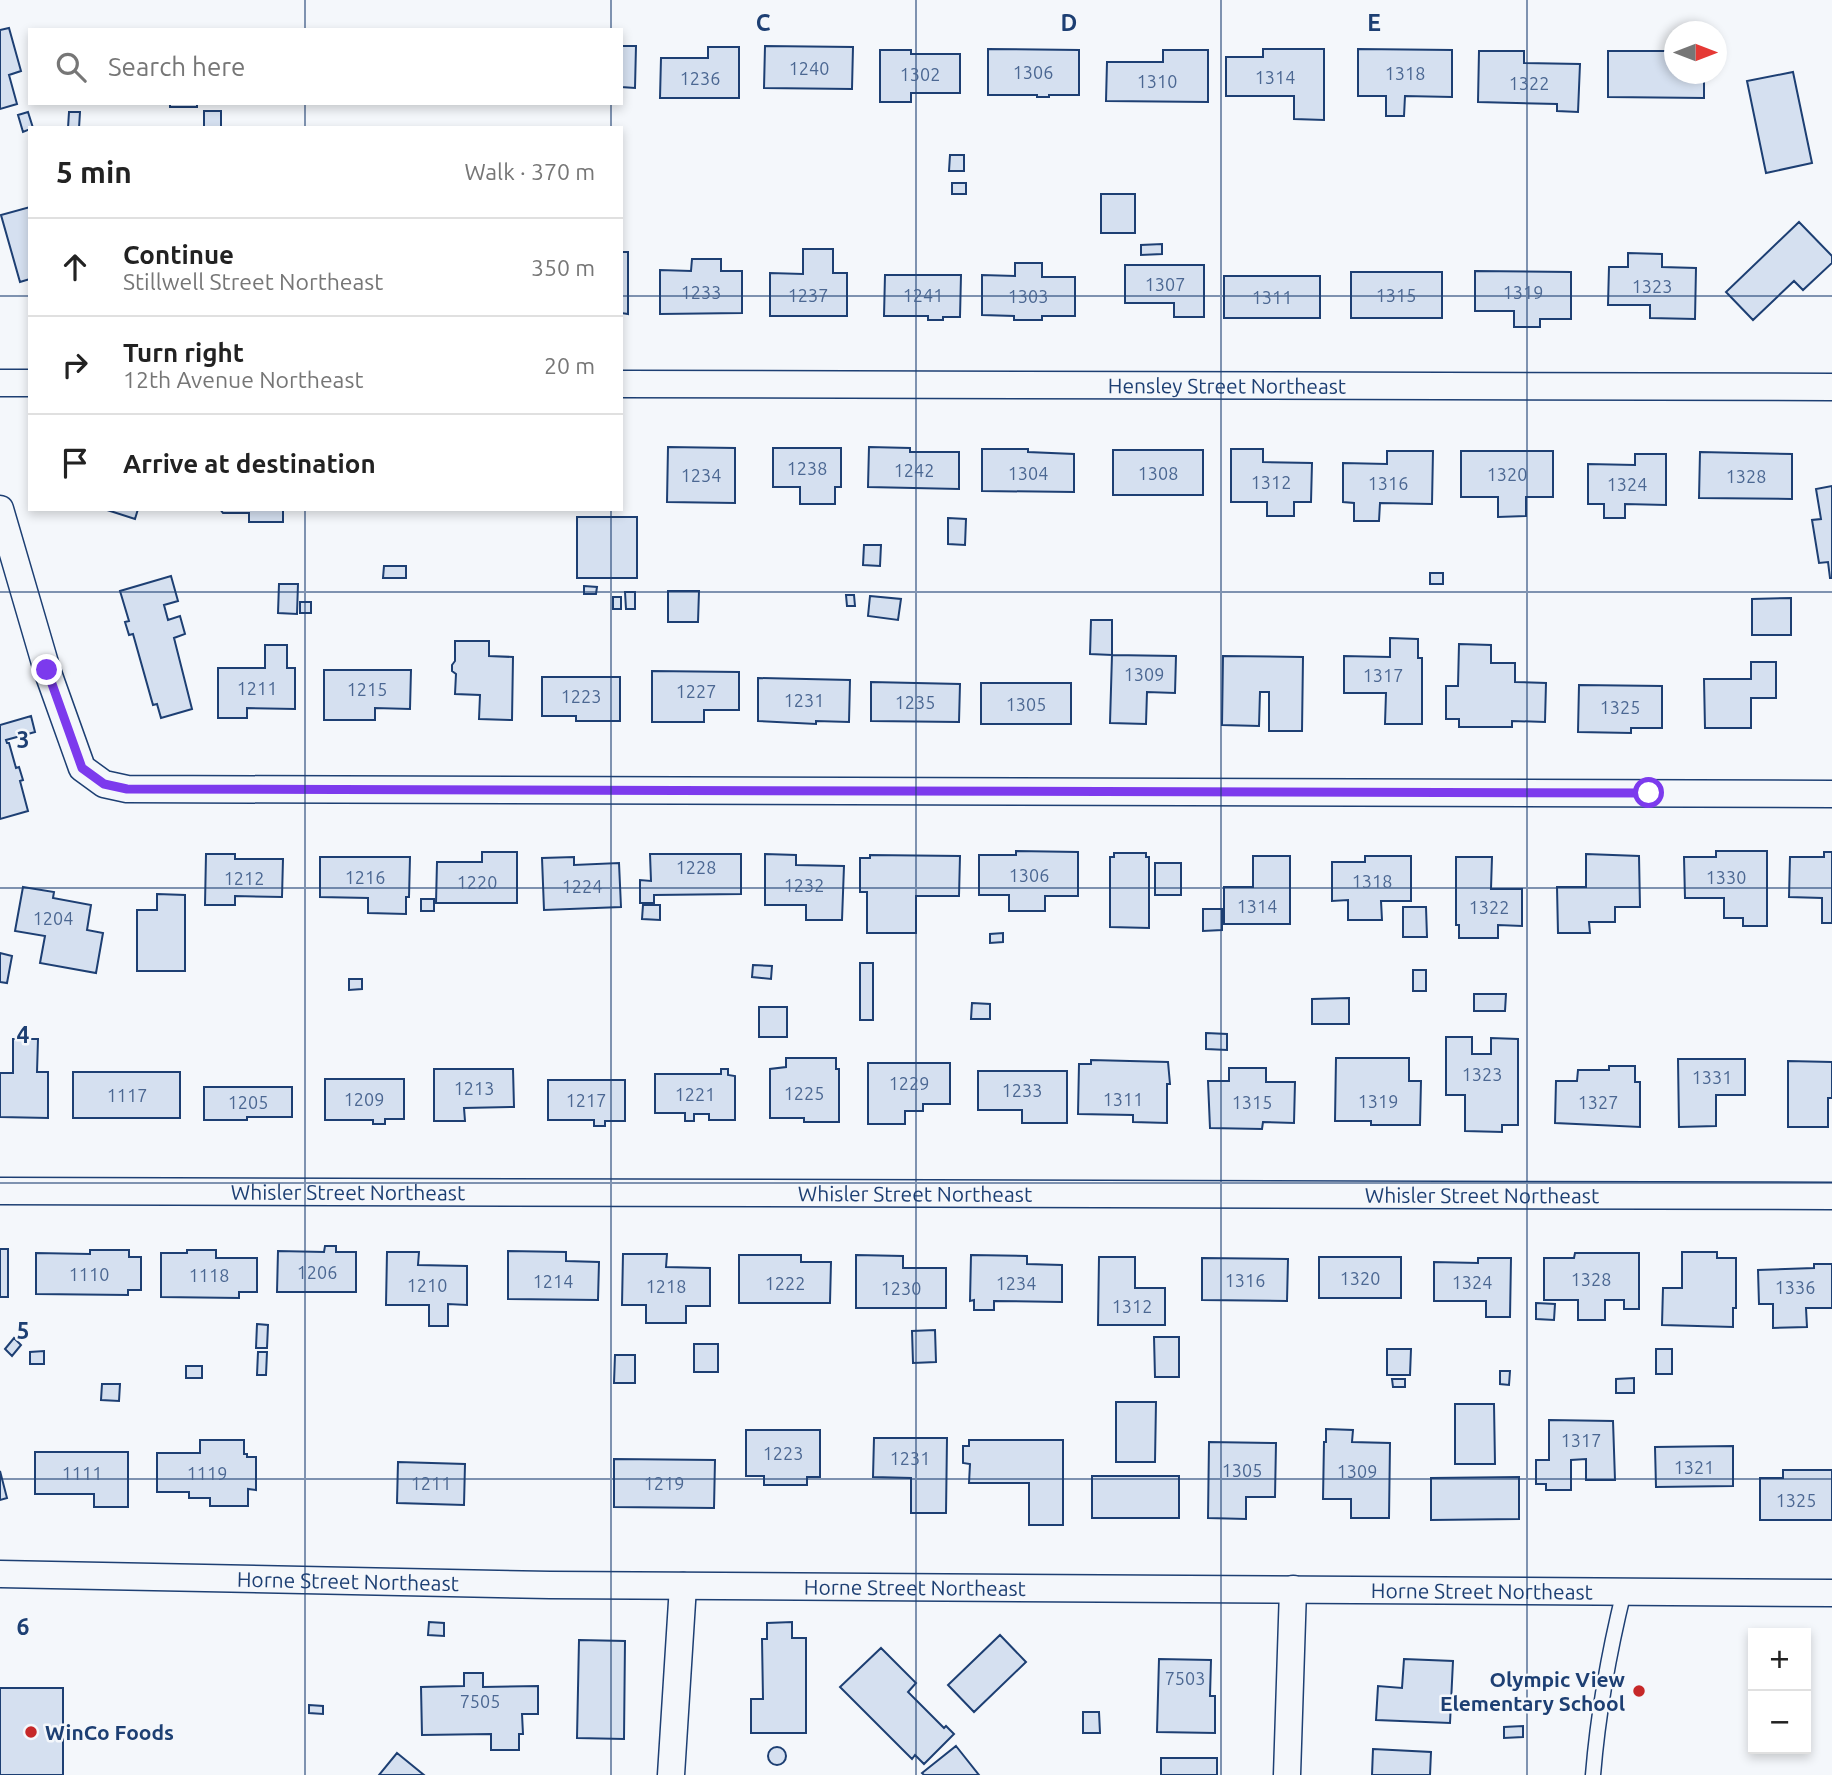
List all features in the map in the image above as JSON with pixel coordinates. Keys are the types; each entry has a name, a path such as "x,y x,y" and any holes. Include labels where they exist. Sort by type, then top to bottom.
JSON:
{"street":[{"path":"0,383 28,383"},
{"name":"Hensley Street Northeast","path":"623,384 1832,387"},
{"path":"0,509 7,561 82,768 104,784 127,789 1832,794"},
{"name":"Whisler Street Northeast","path":"0,1191 1832,1196"},
{"name":"Horne Street Northeast","path":"0,1574 683,1586 1832,1593"},
{"path":"671,1775 683,1586"},
{"path":"1287,1775 1293,1589"}],"lane":[{"path":"1593,1775 1608,1662 1624,1591"}],"building":[{"path":"9,28 21,71 9,75 17,104 0,109 0,30"},
{"path":"623,46 636,46 635,88 623,87"},
{"path":"765,46 853,47 852,89 764,88"},
{"path":"708,47 739,47 739,98 660,98 661,58 708,58"},
{"path":"988,49 1079,50 1079,95 988,95"},
{"path":"1263,49 1324,49 1324,120 1294,119 1294,96 1226,96 1226,57 1263,57"},
{"path":"1358,49 1452,50 1452,97 1405,96 1404,116 1386,116 1386,96 1358,96"},
{"path":"880,50 911,50 911,54 960,54 960,93 911,93 911,102 880,102"},
{"path":"1163,50 1208,50 1208,102 1106,101 1107,62 1163,62"},
{"path":"1479,51 1524,51 1524,63 1580,64 1578,112 1557,111 1557,104 1478,102"},
{"path":"1608,51 1664,51 1664,84 1704,84 1704,98 1608,97"},
{"path":"1793,72 1812,163 1766,173 1747,81"},
{"path":"170,105 197,105 197,107"},
{"path":"204,111 221,111 221,126 204,126"},
{"path":"28,112 32,126 28,126 28,130 23,132 18,115"},
{"path":"69,112 80,112 79,126 68,126"},
{"path":"950,155 964,155 964,171 949,171"},
{"path":"952,183 966,183 966,194 952,194"},
{"path":"1101,194 1135,194 1135,233 1101,233"},
{"path":"28,208 28,280 20,282 1,215"},
{"path":"1799,222 1832,256 1832,263 1803,290 1794,281 1753,320 1726,292"},
{"path":"1162,244 1162,254 1141,255 1141,245"},
{"path":"803,249 833,249 833,273 847,273 847,316 770,316 770,273 803,274"},
{"path":"623,252 628,252 628,314 623,313"},
{"path":"1628,253 1662,254 1662,267 1696,268 1695,319 1650,318 1650,305 1608,305 1609,267 1628,267"},
{"path":"692,259 721,259 721,271 742,271 742,313 660,314 660,270 691,271"},
{"path":"1015,263 1042,263 1042,277 1075,277 1075,316 1042,316 1042,320 1014,320 1014,316 982,315 982,275 1015,276"},
{"path":"1125,265 1204,265 1204,317 1174,317 1174,303 1125,303"},
{"path":"1475,271 1571,272 1571,319 1540,319 1540,327 1514,327 1514,311 1475,311"},
{"path":"1351,272 1442,272 1442,318 1351,318"},
{"path":"885,275 961,275 960,317 928,320 928,316 884,316"},
{"path":"1224,276 1320,276 1320,318 1224,318"},
{"path":"668,447 735,448 735,503 667,502"},
{"path":"869,447 910,448 910,452 959,452 959,489 868,487"},
{"path":"773,448 841,448 841,487 835,487 835,504 800,504 800,487 773,487"},
{"path":"982,449 1028,449 1028,452 1074,454 1074,492 982,491"},
{"path":"1231,449 1263,449 1263,462 1312,463 1311,502 1294,502 1294,516 1267,516 1267,502 1231,502"},
{"path":"1113,450 1203,450 1203,495 1113,495"},
{"path":"1387,451 1433,451 1432,504 1380,503 1379,521 1354,521 1354,503 1343,502 1343,463 1387,464"},
{"path":"1461,451 1553,451 1553,497 1526,497 1526,516 1498,517 1498,497 1461,497"},
{"path":"1700,452 1792,454 1792,499 1699,498"},
{"path":"1635,454 1666,454 1666,505 1625,504 1625,518 1604,518 1604,504 1588,504 1588,464 1635,465"},
{"path":"1832,486 1830,578 1828,562 1819,563 1812,520 1821,519 1816,489"},
{"path":"110,511 137,511 135,519"},
{"path":"222,511 283,511 283,522 249,522 249,513"},
{"path":"577,517 637,517 637,578 577,578"},
{"path":"948,518 966,519 965,545 948,544"},
{"path":"864,545 881,545 880,566 863,565"},
{"path":"384,566 406,566 406,578 383,578"},
{"path":"1430,573 1443,573 1443,584 1430,584"},
{"path":"171,576 178,601 164,605 168,620 180,616 185,634 174,638 192,709 161,718 157,704 153,705 133,634 129,635 125,622 129,621 120,591"},
{"path":"279,584 298,584 297,614 278,613"},
{"path":"584,586 597,587 596,594 584,594"},
{"path":"668,591 699,591 698,622 668,622"},
{"path":"625,592 635,592 635,609 626,609"},
{"path":"846,595 854,595 855,606 847,606"},
{"path":"870,596 901,599 898,620 868,616"},
{"path":"613,597 621,597 621,609 613,609"},
{"path":"1791,598 1791,635 1752,635 1752,599"},
{"path":"300,602 311,602 311,613 300,613"},
{"path":"1091,620 1112,620 1112,655 1090,654"},
{"path":"1390,638 1418,639 1418,658 1422,658 1422,724 1385,724 1386,693 1344,693 1344,656 1390,657"},
{"path":"455,641 489,641 489,656 513,657 512,720 479,719 480,695 455,694 456,674 452,671 452,665 455,661"},
{"path":"1459,644 1491,645 1491,663 1515,663 1515,682 1546,683 1545,722 1512,721 1512,727 1459,727 1459,719 1446,719 1446,686 1458,686"},
{"path":"265,645 287,645 287,668 295,668 295,709 247,708 247,718 218,718 218,668 265,668"},
{"path":"1112,655 1176,656 1175,693 1147,692 1146,724 1110,723"},
{"path":"1223,656 1303,657 1302,731 1269,731 1269,692 1260,692 1259,726 1222,725"},
{"path":"1751,662 1776,662 1776,698 1751,698 1751,728 1705,728 1704,679 1751,679"},
{"path":"324,670 411,670 410,709 375,708 375,720 324,720"},
{"path":"652,671 739,672 739,710 704,710 704,722 652,722"},
{"path":"542,677 620,677 620,721 576,721 576,716 542,716"},
{"path":"758,678 850,680 849,722 816,721 816,724 758,721"},
{"path":"871,682 960,684 959,722 871,721"},
{"path":"981,683 1071,683 1071,724 981,724"},
{"path":"1579,685 1662,686 1662,728 1631,728 1631,733 1578,732"},
{"path":"31,716 35,732 6,740 16,768 19,767 28,811 0,819 0,725"},
{"path":"1016,851 1078,852 1078,896 1045,896 1045,911 1009,911 1009,895 979,895 979,855 1016,855"},
{"path":"1716,851 1767,851 1767,926 1743,926 1743,918 1724,918 1724,898 1685,898 1684,857 1716,857"},
{"path":"482,852 517,852 517,903 436,903 437,862 482,862"},
{"path":"1824,852 1832,852 1832,923 1822,923 1822,898 1789,897 1790,857 1824,857"},
{"path":"1114,853 1146,853 1146,857 1149,857 1149,928 1110,927 1110,857 1114,857"},
{"path":"206,854 235,854 235,859 283,859 282,897 235,896 235,905 205,905"},
{"path":"650,854 741,854 741,894 654,895 654,903 640,903 640,880 651,881"},
{"path":"765,854 796,855 796,865 844,866 842,920 806,920 806,905 765,905"},
{"path":"1586,854 1639,856 1640,907 1615,907 1615,922 1589,922 1590,933 1558,933 1557,887 1586,887"},
{"path":"870,855 960,856 959,896 916,896 916,933 867,933 867,892 860,892 860,858 870,858"},
{"path":"1253,856 1290,856 1290,924 1224,924 1224,887 1253,887"},
{"path":"1365,856 1411,856 1411,901 1381,901 1382,920 1348,920 1348,900 1332,901 1332,862 1365,862"},
{"path":"320,857 410,857 406,914 368,913 368,898 320,897"},
{"path":"574,857 574,865 619,863 621,907 544,910 542,858"},
{"path":"1456,857 1492,857 1491,889 1522,889 1522,926 1498,925 1498,938 1459,938 1459,925 1456,925"},
{"path":"1155,863 1181,863 1181,895 1155,895"},
{"path":"23,887 54,892 53,898 91,905 87,930 103,933 96,973 40,963 45,936 15,931"},
{"path":"157,894 185,895 185,971 137,971 137,910 157,910"},
{"path":"421,899 434,899 434,911 421,911"},
{"path":"643,905 660,905 660,920 642,919"},
{"path":"1403,907 1426,907 1427,937 1403,937"},
{"path":"1203,909 1222,909 1222,930 1203,931"},
{"path":"1003,933 1003,942 990,943 990,934"},
{"path":"0,953 12,956 7,983 0,982"},
{"path":"860,963 873,963 873,1020 860,1020"},
{"path":"753,965 772,966 771,979 752,977"},
{"path":"1413,970 1426,970 1426,991 1413,991"},
{"path":"349,979 362,979 362,989 349,990"},
{"path":"1474,994 1506,994 1505,1011 1474,1011"},
{"path":"1349,998 1349,1024 1312,1024 1312,999"},
{"path":"972,1003 990,1004 990,1019 971,1019"},
{"path":"759,1007 787,1007 787,1037 759,1037"},
{"path":"1206,1033 1227,1034 1227,1050 1206,1049"},
{"path":"1446,1037 1472,1037 1472,1054 1491,1054 1491,1038 1518,1039 1518,1125 1502,1125 1502,1132 1465,1131 1465,1095 1446,1095"},
{"path":"13,1039 38,1039 37,1072 48,1072 48,1118 0,1117 0,1073 13,1073"},
{"path":"786,1058 836,1058 836,1069 839,1069 839,1122 770,1118 770,1069 786,1067"},
{"path":"1336,1058 1409,1058 1409,1081 1421,1081 1420,1125 1371,1125 1371,1121 1335,1121"},
{"path":"1678,1059 1745,1059 1745,1095 1716,1095 1716,1126 1679,1127"},
{"path":"1091,1060 1168,1062 1170,1084 1167,1084 1167,1123 1133,1122 1133,1115 1078,1114 1079,1064 1091,1064"},
{"path":"1788,1061 1832,1062 1832,1098 1828,1098 1828,1127 1788,1127"},
{"path":"868,1063 950,1063 950,1104 923,1104 923,1111 905,1111 905,1124 868,1124"},
{"path":"1609,1066 1635,1066 1635,1082 1640,1082 1640,1127 1555,1123 1556,1081 1577,1081 1578,1070 1609,1070"},
{"path":"1229,1068 1266,1068 1266,1082 1295,1082 1294,1123 1263,1122 1262,1129 1210,1128 1208,1081 1229,1081"},
{"path":"434,1069 513,1069 514,1107 464,1108 465,1121 434,1121"},
{"path":"721,1069 728,1069 728,1075 735,1076 735,1120 709,1120 709,1114 694,1114 694,1121 685,1121 685,1113 655,1113 655,1074 721,1074"},
{"path":"978,1071 1067,1071 1067,1123 1022,1123 1022,1110 978,1110"},
{"path":"73,1072 180,1072 180,1118 73,1118"},
{"path":"325,1079 404,1079 404,1119 385,1119 385,1124 373,1124 373,1120 325,1120"},
{"path":"548,1080 625,1080 625,1121 605,1121 605,1126 594,1126 594,1120 548,1120"},
{"path":"204,1087 292,1087 292,1117 204,1120"},
{"path":"325,1246 336,1246 336,1252 356,1252 356,1292 277,1292 278,1251 324,1252"},
{"path":"0,1249 8,1249 8,1297 0,1297"},
{"path":"90,1250 129,1250 129,1257 141,1257 141,1290 128,1290 128,1295 36,1294 36,1253 90,1254"},
{"path":"187,1250 216,1250 216,1258 257,1258 257,1292 239,1292 239,1298 161,1297 161,1253 187,1253"},
{"path":"508,1251 566,1252 566,1261 599,1262 598,1300 508,1299"},
{"path":"387,1252 419,1252 418,1265 467,1266 467,1305 448,1304 448,1326 429,1326 429,1305 386,1305"},
{"path":"1682,1252 1717,1252 1717,1258 1736,1258 1736,1308 1733,1308 1733,1327 1662,1325 1663,1288 1682,1288"},
{"path":"1575,1253 1639,1253 1639,1309 1624,1309 1624,1300 1605,1300 1605,1320 1578,1320 1578,1300 1544,1300 1544,1258 1574,1258"},
{"path":"623,1254 667,1254 666,1267 710,1268 710,1306 686,1306 686,1323 646,1323 646,1305 622,1305"},
{"path":"739,1255 801,1255 801,1262 831,1262 830,1303 739,1303"},
{"path":"856,1255 903,1256 903,1268 946,1268 946,1308 856,1308"},
{"path":"971,1255 1027,1256 1027,1264 1062,1265 1062,1302 994,1301 994,1310 974,1310 974,1300 970,1301"},
{"path":"1099,1257 1135,1257 1135,1288 1165,1288 1165,1325 1098,1325"},
{"path":"1319,1257 1401,1257 1401,1298 1319,1298"},
{"path":"1202,1258 1288,1259 1287,1301 1202,1300"},
{"path":"1478,1258 1511,1258 1510,1317 1486,1317 1486,1301 1434,1301 1434,1262 1478,1263"},
{"path":"1814,1264 1832,1264 1832,1308 1806,1308 1807,1327 1773,1328 1773,1304 1759,1304 1758,1270 1814,1268"},
{"path":"1536,1303 1555,1304 1554,1320 1536,1319"},
{"path":"257,1324 268,1325 267,1348 256,1348"},
{"path":"935,1330 936,1362 913,1363 912,1331"},
{"path":"1154,1337 1179,1337 1179,1377 1155,1377"},
{"path":"14,1338 21,1345 12,1356 5,1349"},
{"path":"694,1344 718,1344 718,1372 694,1372"},
{"path":"1387,1349 1411,1349 1410,1375 1387,1375"},
{"path":"1656,1349 1672,1349 1672,1374 1656,1374"},
{"path":"44,1351 44,1364 30,1364 30,1352"},
{"path":"258,1352 267,1352 266,1375 257,1375"},
{"path":"615,1355 635,1355 635,1383 614,1383"},
{"path":"186,1366 202,1366 202,1378 186,1378"},
{"path":"1500,1371 1510,1371 1509,1385 1500,1384"},
{"path":"1634,1378 1634,1393 1616,1393 1616,1379"},
{"path":"1392,1379 1405,1379 1405,1387 1393,1387"},
{"path":"102,1384 120,1384 119,1401 101,1400"},
{"path":"1116,1402 1156,1402 1155,1462 1116,1462"},
{"path":"1455,1404 1494,1404 1495,1464 1455,1464"},
{"path":"1549,1420 1613,1421 1615,1480 1586,1480 1586,1459 1571,1460 1571,1490 1546,1490 1546,1484 1536,1484 1536,1460 1549,1460"},
{"path":"1326,1429 1353,1430 1352,1442 1390,1443 1389,1518 1351,1518 1351,1499 1323,1499"},
{"path":"746,1430 820,1430 820,1477 807,1477 807,1485 764,1485 764,1476 746,1476"},
{"path":"874,1438 947,1438 946,1513 911,1513 911,1478 873,1477"},
{"path":"200,1440 244,1440 244,1454 247,1454 247,1457 256,1457 256,1490 248,1489 248,1506 210,1506 210,1498 189,1498 189,1492 157,1492 157,1453 200,1453"},
{"path":"969,1440 1063,1440 1063,1525 1029,1525 1029,1483 969,1483 970,1464 963,1463 963,1446 969,1446"},
{"path":"1209,1442 1276,1443 1275,1497 1246,1497 1246,1519 1208,1518"},
{"path":"1733,1446 1733,1486 1656,1487 1655,1447"},
{"path":"35,1452 128,1452 128,1507 94,1507 94,1494 35,1494"},
{"path":"614,1459 715,1460 714,1508 614,1507"},
{"path":"398,1462 465,1464 464,1505 397,1503"},
{"path":"1783,1470 1832,1470 1832,1520 1760,1520 1760,1478 1783,1478"},
{"path":"0,1471 7,1498 0,1500"},
{"path":"1092,1476 1179,1476 1179,1518 1092,1518"},
{"path":"1519,1477 1519,1519 1431,1520 1431,1478"},
{"path":"429,1622 444,1623 444,1636 428,1635"},
{"path":"792,1622 792,1638 806,1638 806,1733 751,1733 751,1699 763,1699 762,1639 767,1639 767,1623"},
{"path":"1000,1635 1026,1662 974,1712 948,1685"},
{"path":"579,1640 625,1641 624,1739 577,1738"},
{"path":"881,1648 916,1683 908,1692 944,1728 946,1726 954,1734 924,1764 915,1755 912,1759 840,1687"},
{"path":"1159,1659 1211,1660 1210,1696 1215,1696 1215,1733 1157,1732"},
{"path":"1404,1659 1453,1661 1450,1723 1376,1720 1378,1686 1402,1688"},
{"path":"464,1673 483,1673 483,1687 538,1686 538,1714 522,1714 523,1734 519,1734 519,1750 491,1750 491,1734 422,1735 421,1687 464,1686"},
{"name":"WinCo Foods","path":"0,1688 63,1688 63,1775 0,1775"},
{"path":"309,1705 323,1706 323,1714 309,1713"},
{"path":"1083,1712 1099,1712 1100,1733 1083,1733"},
{"path":"1523,1726 1523,1737 1504,1738 1504,1727"},
{"path":"956,1746 979,1775 922,1773"},
{"path":"773,1747 781,1747 786,1756 784,1763 773,1765 768,1760 768,1752"},
{"path":"1373,1749 1431,1752 1430,1775 1372,1775"},
{"path":"397,1753 424,1775 379,1775"},
{"path":"1161,1758 1217,1758 1217,1775 1161,1775"}],"place":[{"name":"Olympic View Elementary School","path":"1639,1691"},
{"name":"WinCo Foods","path":"31,1732"}],"route":[{"path":"47,670 82,768 104,784 127,789 1649,793"}]}
